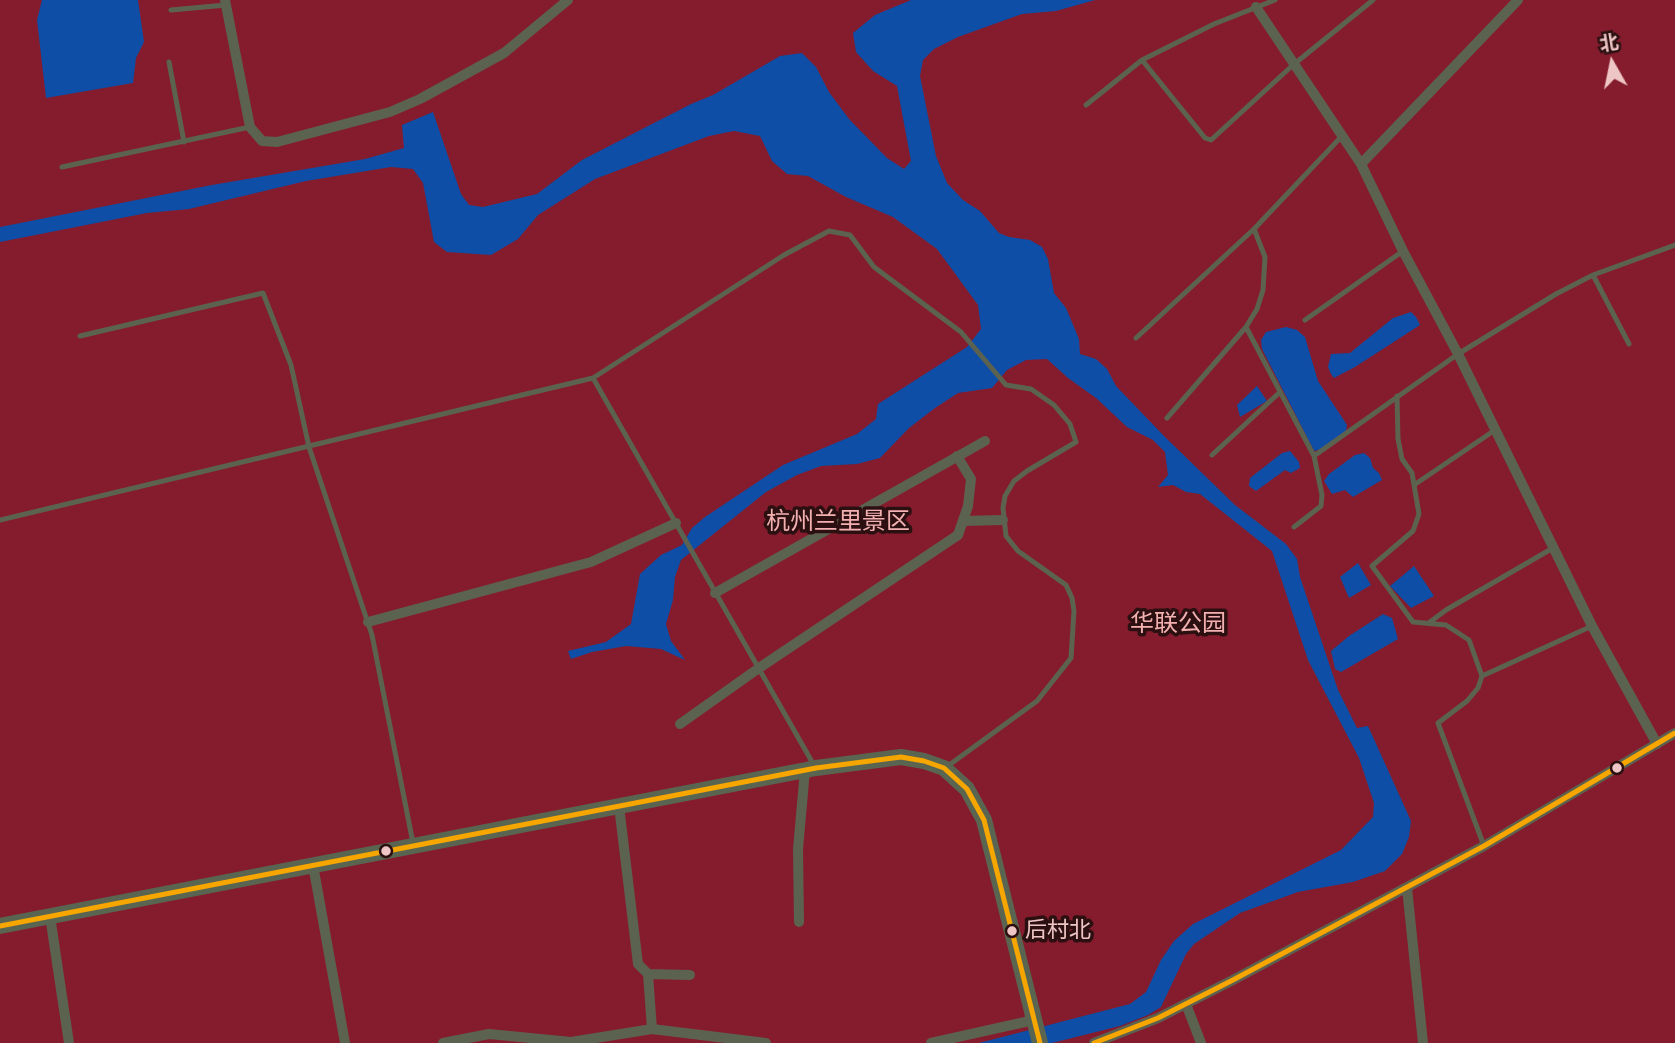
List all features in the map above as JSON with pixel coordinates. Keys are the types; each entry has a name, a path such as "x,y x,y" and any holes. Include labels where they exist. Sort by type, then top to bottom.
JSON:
{"street":[{"path":"226,3 250,127 262,141 276,142 390,112 420,99 504,53 568,0"},
{"path":"1361,164 1518,0"},
{"path":"1256,7 1361,164 1592,626 1657,744"},
{"path":"715,593 985,441"},
{"path":"680,724 958,535 968,506 971,479 957,457"},
{"path":"963,520 1003,520"},
{"path":"368,622 591,562 676,523"},
{"path":"1094,1043 1158,1018 1406,888 1484,846 1675,733"},
{"path":"0,926 810,769 901,757 944,768 967,789 984,820 1040,1043"},
{"path":"799,922 798,849 810,769"},
{"path":"619,806 638,964 648,974 652,1029"},
{"path":"313,865 345,1043"},
{"path":"1406,888 1423,1043"},
{"path":"50,916 69,1043"},
{"path":"648,974 690,975"},
{"path":"1186,1004 1201,1043"},
{"path":"931,1043 1034,1020"},
{"path":"443,1043 489,1034 571,1042 652,1029 766,1043"}],"lane":[{"path":"1086,105 1142,60 1214,24 1275,0"},
{"path":"1142,60 1205,138 1211,139 1293,65 1373,0"},
{"path":"171,10 226,3"},
{"path":"169,62 184,142"},
{"path":"62,167 250,127"},
{"path":"1136,338 1254,229 1342,135"},
{"path":"1167,418 1247,327 1257,309 1265,257 1254,229"},
{"path":"0,520 593,378 785,255 829,231 850,235 874,267 961,332 1006,385 1031,389 1054,405 1070,424 1076,442 1014,481 1005,496 1003,520 1006,536 1018,551 1066,585 1074,611 1070,659 1037,701 944,768"},
{"path":"1314,456 1458,354 1556,294 1592,275 1675,245"},
{"path":"1305,320 1403,251"},
{"path":"1592,275 1629,344"},
{"path":"80,336 263,293 291,365 309,447 368,622 414,846"},
{"path":"1247,327 1314,456 1322,495 1321,506 1294,527"},
{"path":"593,378 759,668 810,769"},
{"path":"1212,455 1280,392"},
{"path":"1397,396 1400,449 1402,459 1412,473 1419,514 1413,531 1372,566 1413,622 1446,625 1469,640 1482,676 1478,688 1467,701 1437,723 1484,846"},
{"path":"1414,485 1495,430"},
{"path":"1430,622 1553,547"},
{"path":"1482,676 1592,626"}],"green space":[{"name":"杭州兰里景区","path":"0,0 1675,0 1675,1043 0,1043"}],"water":[{"path":"42,0 138,0 144,42 136,58 133,83 46,98 37,20"},
{"path":"911,0 1095,0 1056,11 1022,14 958,37 934,49 923,60 920,76 936,156 947,183 963,200 980,211 999,233 1030,240 1042,247 1048,259 1054,293 1066,308 1079,339 1080,354 1096,359 1107,369 1116,386 1164,436 1235,505 1286,544 1297,559 1300,577 1338,690 1357,728 1368,726 1411,821 1409,837 1402,854 1385,871 1353,882 1298,892 1240,913 1194,944 1186,954 1161,1007 1120,1026 1052,1043 979,1043 1130,1004 1146,992 1161,960 1174,941 1193,924 1341,850 1373,817 1374,803 1359,758 1308,660 1272,551 1200,494 1186,492 1173,485 1158,487 1168,475 1165,452 1153,440 1127,427 1047,359 1026,360 1007,370 992,388 958,393 935,408 909,428 880,458 857,464 821,466 797,475 766,492 681,560 666,624 671,641 685,660 661,649 626,646 571,659 568,651 606,642 631,624 640,574 661,555 682,545 692,528 705,517 783,465 857,434 876,419 878,404 967,347 981,329 978,305 937,249 893,217 846,197 808,176 787,174 772,161 760,136 734,131 709,136 595,179 538,215 518,239 491,255 447,252 434,242 423,183 413,169 391,167 306,181 189,209 147,213 0,242 0,227 212,185 365,159 404,148 402,125 433,112 461,194 469,205 483,207 537,194 582,160 713,95 780,56 802,53 816,67 829,92 849,119 887,158 904,169 911,161 897,86 873,71 856,52 853,33 875,15"},
{"path":"1411,312 1420,325 1334,378 1328,367 1331,354 1350,353 1393,318"},
{"path":"1286,327 1297,330 1305,337 1318,381 1347,425 1346,431 1322,449 1314,451 1262,349 1261,340 1266,332"},
{"path":"1257,386 1267,401 1240,417 1237,405"},
{"path":"1290,451 1299,462 1300,468 1291,473 1285,470 1256,491 1249,486 1250,478 1282,453"},
{"path":"1364,453 1370,458 1373,468 1382,480 1353,497 1345,490 1332,494 1324,481 1329,474 1355,455"},
{"path":"1358,563 1371,585 1349,598 1340,577"},
{"path":"1414,566 1434,596 1411,608 1390,586"},
{"path":"1383,614 1392,618 1398,639 1341,672 1335,669 1331,651"}],"transit line":[{"path":"1094,1043 1158,1018 1231,981 1484,846 1675,733"},
{"path":"0,926 816,768 901,757 944,768 967,789 984,820 1040,1043"}],"place":[{"name":"后村北","path":"1012,931"}],"park label":[{"name":"华联公园","path":"1178,624"}]}
